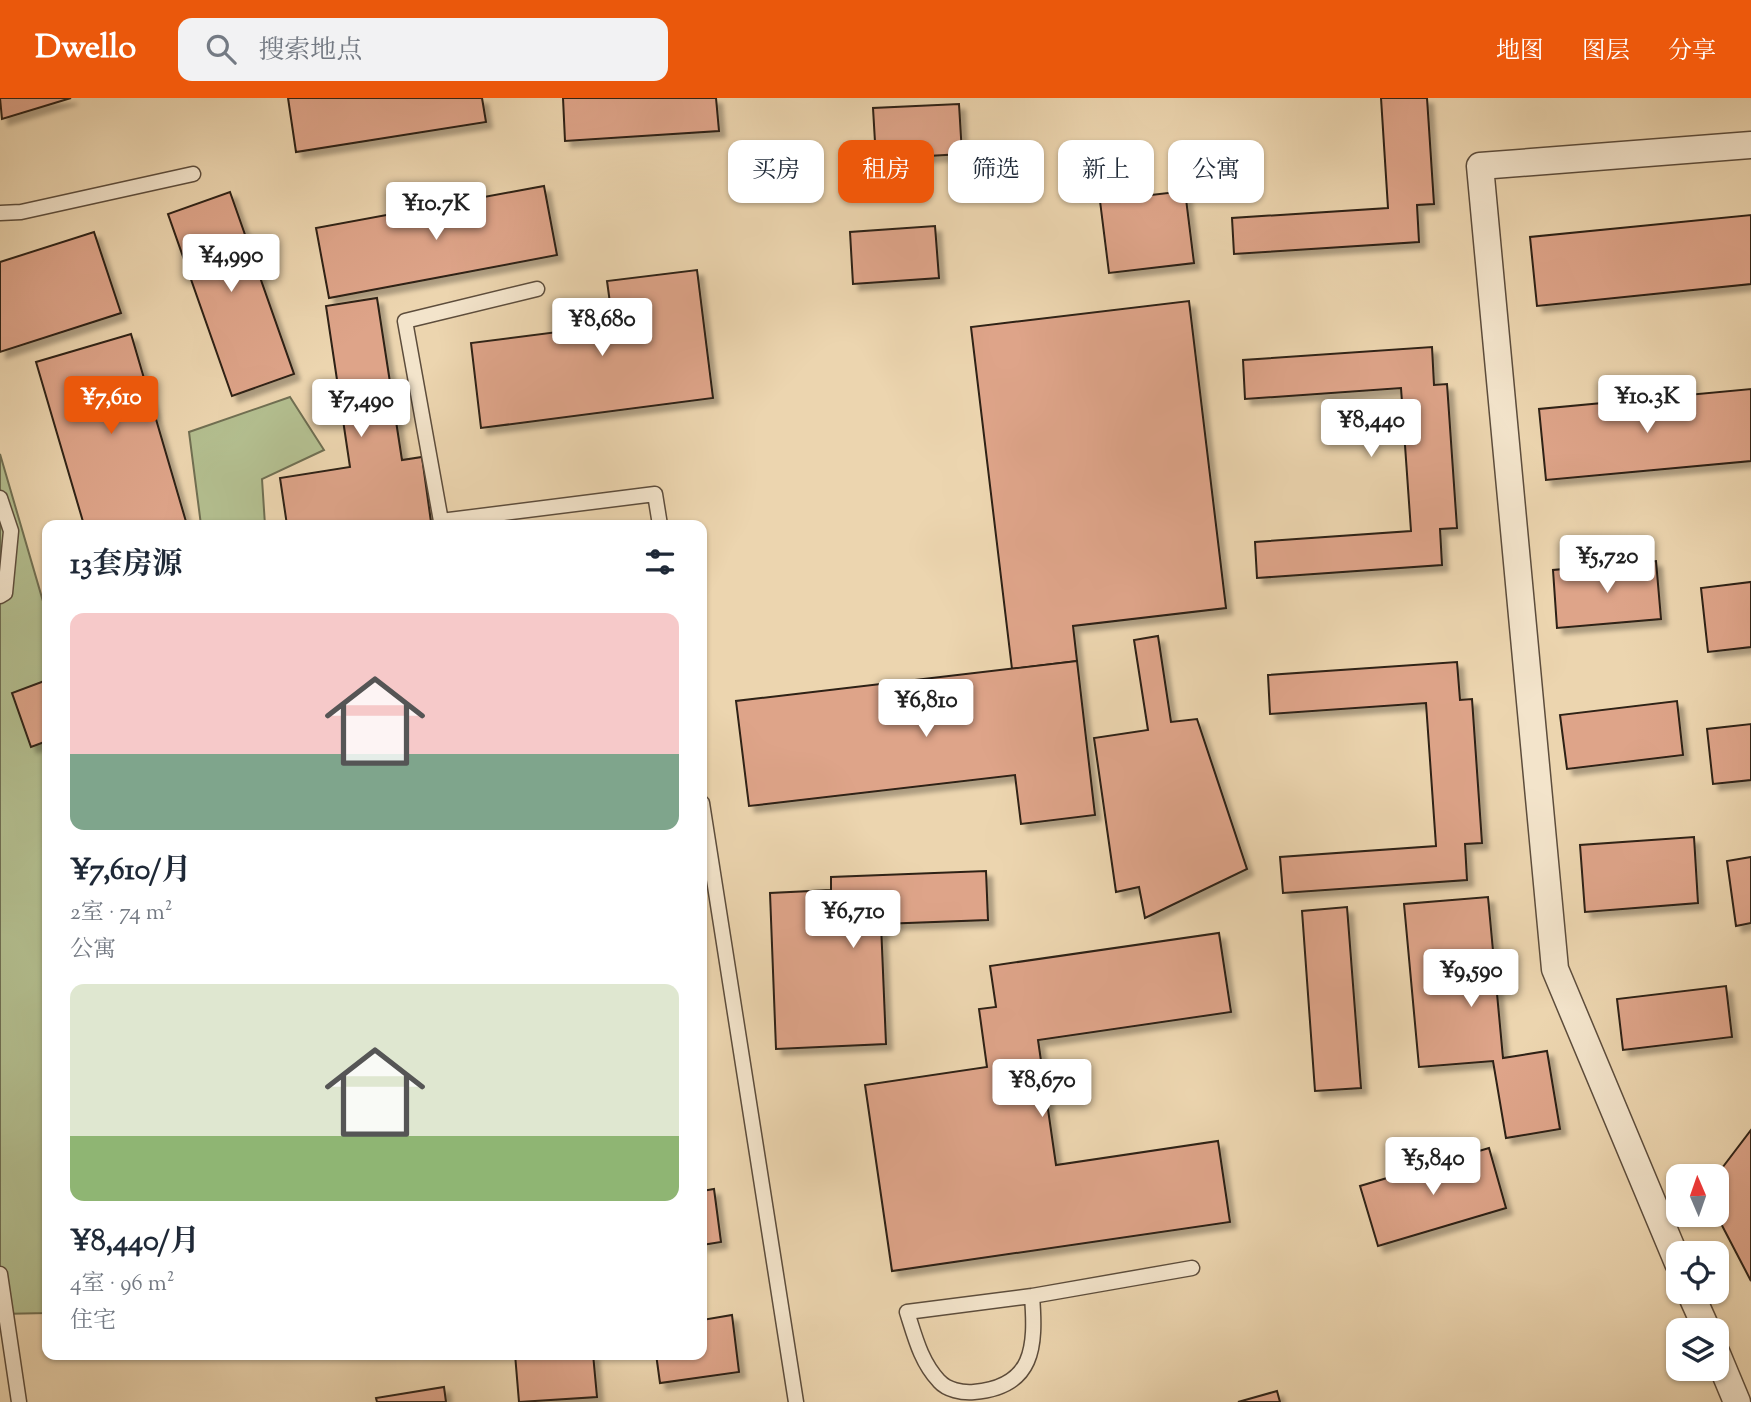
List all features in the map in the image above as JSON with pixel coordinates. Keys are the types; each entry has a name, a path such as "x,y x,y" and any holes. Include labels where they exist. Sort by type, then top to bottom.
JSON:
{"street":[{"path":"1669,1241 1555,970 1480,166 1751,145"},
{"path":"1728,1381 1737,1402"}],"lane":[{"path":"0,213 21,212 193,174"},
{"path":"441,520 405,321 537,289"},
{"path":"449,520 655,494 659,520"},
{"path":"0,499 11,531 5,593 0,596"},
{"path":"707,835 796,1402"},
{"path":"1032,1296 1035,1330 1023,1371 1002,1387 981,1397 962,1393 940,1383 921,1356 907,1312 1032,1296 1192,1268"},
{"path":"0,1274 19,1402"}],"green space":[{"path":"290,397 324,450 262,479 265,520 200,520 189,432"},
{"path":"0,454 42,598 42,1313 0,1314"}],"building":[{"path":"0,98 71,98 2,119"},
{"path":"288,98 482,98 486,122 296,152"},
{"path":"563,98 716,98 719,131 565,141"},
{"path":"1381,98 1427,98 1434,204 1417,205 1419,242 1234,254 1232,218 1388,208"},
{"path":"959,104 961,140 948,140 948,155 934,156 934,140 875,140 873,108"},
{"path":"544,186 557,255 329,298 316,228"},
{"path":"230,192 294,374 232,396 168,214"},
{"path":"1168,193 1168,203 1186,203 1194,263 1109,273 1100,203 1154,203 1154,195"},
{"path":"1751,215 1751,284 1537,306 1530,237"},
{"path":"935,226 939,278 853,284 850,232"},
{"path":"94,232 121,313 0,352 0,262"},
{"path":"697,270 713,398 481,428 471,343 613,325 607,281"},
{"path":"377,298 402,460 422,457 431,520 286,520 280,478 350,467 326,306"},
{"path":"1189,301 1226,608 1073,626 1077,661 1012,669 971,327"},
{"path":"131,334 186,520 83,520 36,362"},
{"path":"1432,347 1434,385 1447,384 1457,528 1440,529 1442,565 1257,578 1255,542 1411,531 1401,388 1245,399 1243,360"},
{"path":"1751,389 1751,461 1546,480 1539,409"},
{"path":"1656,561 1661,619 1557,628 1553,570"},
{"path":"1751,582 1751,647 1708,652 1701,588"},
{"path":"1158,636 1171,722 1197,719 1247,869 1145,918 1139,887 1116,892 1094,738 1148,730 1134,640"},
{"path":"1077,661 1095,815 1021,824 1015,775 749,806 736,701"},
{"path":"1457,662 1460,700 1472,699 1482,843 1465,844 1467,880 1283,893 1280,857 1436,846 1426,703 1270,714 1268,675"},
{"path":"42,682 42,743 31,747 12,693"},
{"path":"1677,701 1683,755 1567,769 1560,715"},
{"path":"1751,724 1751,780 1713,784 1707,729"},
{"path":"1694,837 1698,903 1585,912 1580,845"},
{"path":"1751,857 1751,923 1736,926 1727,861"},
{"path":"986,871 988,920 881,924 886,1044 776,1049 770,893 831,890 831,877"},
{"path":"1488,897 1503,1058 1547,1051 1560,1129 1506,1138 1493,1061 1419,1067 1404,904"},
{"path":"1347,907 1361,1088 1315,1091 1302,911"},
{"path":"1219,933 1231,1012 1038,1040 1056,1165 1218,1141 1230,1222 892,1271 865,1085 987,1067 979,1009 996,1007 990,966"},
{"path":"1726,986 1732,1037 1623,1050 1617,999"},
{"path":"1751,1130 1751,1281 1723,1227 1729,1227 1729,1164 1725,1164"},
{"path":"1489,1148 1506,1208 1378,1246 1360,1186"},
{"path":"714,1189 721,1242 707,1244 707,1190"},
{"path":"732,1315 739,1372 660,1383 657,1360 707,1360 707,1319"},
{"path":"516,1360 594,1360 597,1397 519,1402"},
{"path":"444,1387 446,1402 377,1402 376,1398"},
{"path":"1277,1391 1280,1402 1238,1402"}]}
